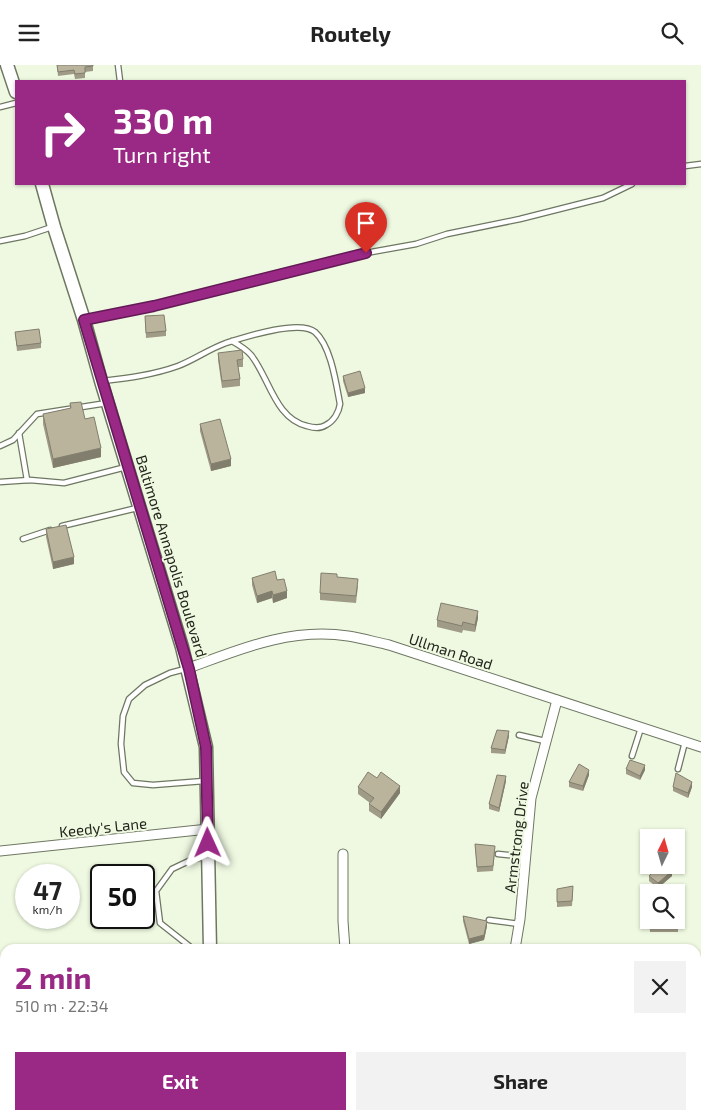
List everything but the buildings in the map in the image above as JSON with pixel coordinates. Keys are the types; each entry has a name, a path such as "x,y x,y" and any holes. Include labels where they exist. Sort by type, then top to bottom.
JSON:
{"main road":[{"path":"8,65 15,89"},
{"name":"Baltimore Annapolis Boulevard","path":"42,185 189,669 206,747 210,944"}],"street":[{"name":"Ullman Road","path":"189,669 265,641 292,635 346,636 389,645 701,747"},
{"name":"Armstrong Drive","path":"516,944 531,798 556,700"},
{"name":"Keedy's Lane","path":"0,851 208,829"},
{"path":"342,854 342,921 344,944"}],"lane":[{"path":"118,65 120,80"},
{"path":"0,107 15,103"},
{"path":"686,166 701,164"},
{"path":"84,320 154,306 366,253 416,245 447,234 520,219 603,198 630,185"},
{"path":"0,241 26,236 54,227"},
{"path":"101,381 152,374 180,365 232,341 290,327 302,327 313,330 323,341 327,351 340,403 335,417 324,427 317,428 293,420 273,395 265,377 250,354 232,341"},
{"path":"0,446 13,440 37,414 108,403"},
{"path":"18,433 27,480"},
{"path":"0,482 27,480 64,483 127,466"},
{"path":"23,539 57,528 140,507"},
{"path":"189,669 170,673 145,685 129,699 123,716 121,744 124,772 133,783 153,785 207,781"},
{"path":"632,756 640,728"},
{"path":"519,735 545,741"},
{"path":"678,769 685,742"},
{"path":"498,855 526,857"},
{"path":"187,944 160,923 156,891 172,869 191,860 208,856"},
{"path":"489,920 519,924"}],"route":[{"path":"208,843 206,747 189,669 84,320 239,286 366,253"}]}
